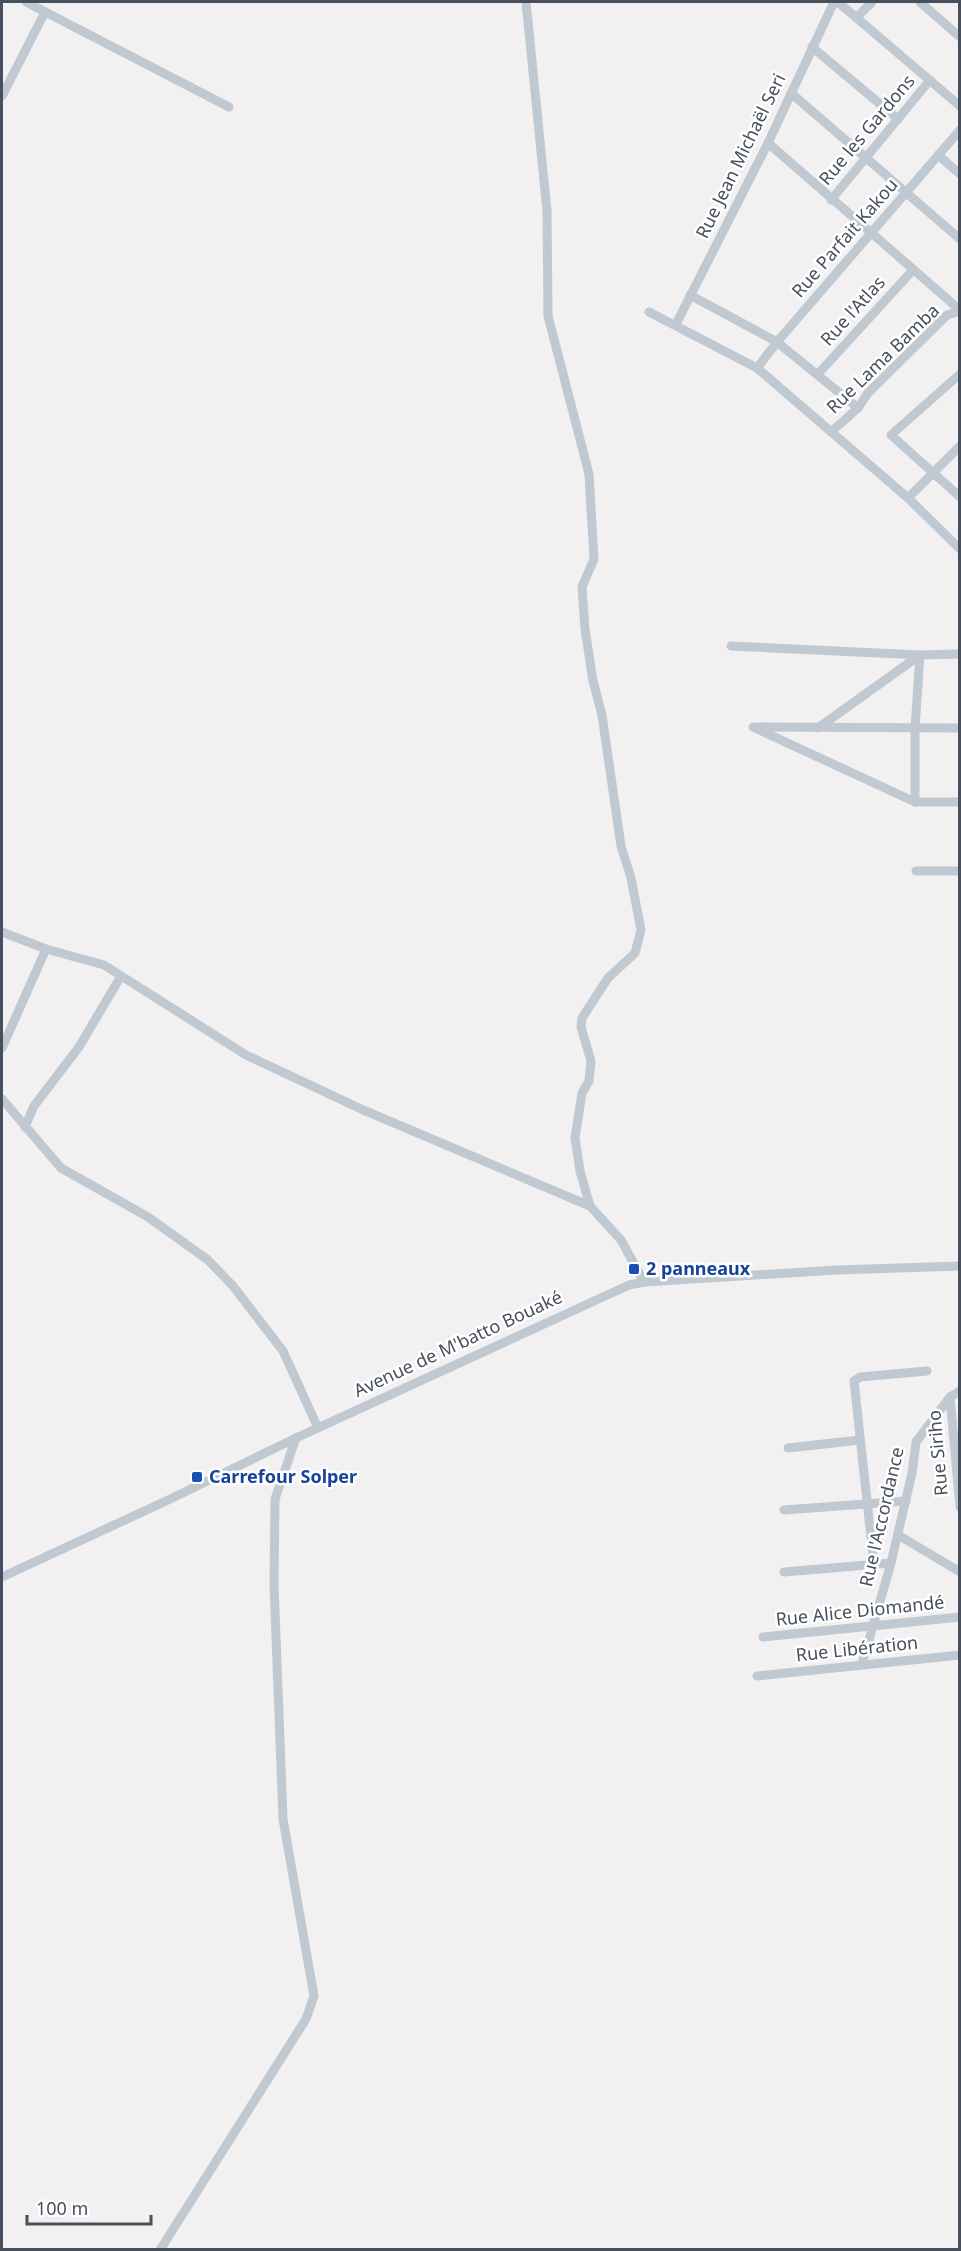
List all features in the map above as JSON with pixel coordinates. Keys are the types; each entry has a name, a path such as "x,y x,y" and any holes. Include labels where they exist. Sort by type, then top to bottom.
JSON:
{"street":[{"path":"26,2 229,107"},
{"path":"526,2 547,211 548,316 589,474 594,558 582,587 585,629 595,690 602,715 621,846 631,878 641,930 635,953 608,978 582,1018 581,1027 591,1061 589,1081 582,1093 575,1138 580,1171 590,1206"},
{"path":"836,2 857,17 960,106"},
{"name":"Rue Jean Michaël Seri","path":"676,324 768,143 812,47 836,2"},
{"path":"857,17 872,2"},
{"path":"920,2 960,37"},
{"path":"2,96 45,12"},
{"path":"812,47 898,119"},
{"name":"Rue les Gardons","path":"831,200 930,80"},
{"path":"791,93 960,239"},
{"name":"Rue Parfait Kakou","path":"757,368 960,130"},
{"path":"768,143 960,311"},
{"path":"938,155 960,174"},
{"name":"Rue l'Atlas","path":"818,374 913,270"},
{"path":"690,296 777,342 858,408"},
{"name":"Rue Lama Bamba","path":"831,432 858,408 868,393 947,315 960,311"},
{"path":"650,312 757,368 908,498 960,549"},
{"path":"960,374 891,435 960,497"},
{"path":"908,498 960,446"},
{"path":"731,646 920,655 960,654"},
{"path":"818,728 920,655"},
{"path":"915,802 915,728 920,655"},
{"path":"960,728 753,727 915,802 960,802"},
{"path":"916,871 960,871"},
{"path":"2,932 46,949 104,965 246,1055 361,1109 590,1206 621,1240 644,1281"},
{"path":"2,1048 46,949"},
{"path":"25,1127 34,1106 79,1047 121,976"},
{"path":"2,1099 61,1168 148,1218 208,1260 233,1286 283,1351 318,1428"},
{"name":"Avenue de M'batto Bouaké","path":"2,1577 603,1295 629,1285 644,1281 837,1270 960,1266"},
{"path":"874,1565 854,1381 860,1377 927,1371"},
{"name":"Rue l'Accordance","path":"862,1665 898,1535 916,1442 950,1397 960,1391"},
{"name":"Rue Siriho","path":"950,1397 960,1507"},
{"path":"160,2250 306,2019 314,1996 283,1819 274,1585 275,1499 296,1438"},
{"path":"788,1448 860,1440"},
{"path":"784,1510 906,1501"},
{"path":"898,1535 960,1572"},
{"path":"784,1572 891,1563"},
{"name":"Rue Alice Diomandé","path":"763,1637 960,1617"},
{"name":"Rue Libération","path":"757,1676 960,1655"}],"place":[{"name":"2 panneaux","path":"634,1269"},
{"name":"Carrefour Solper","path":"197,1477"}]}
